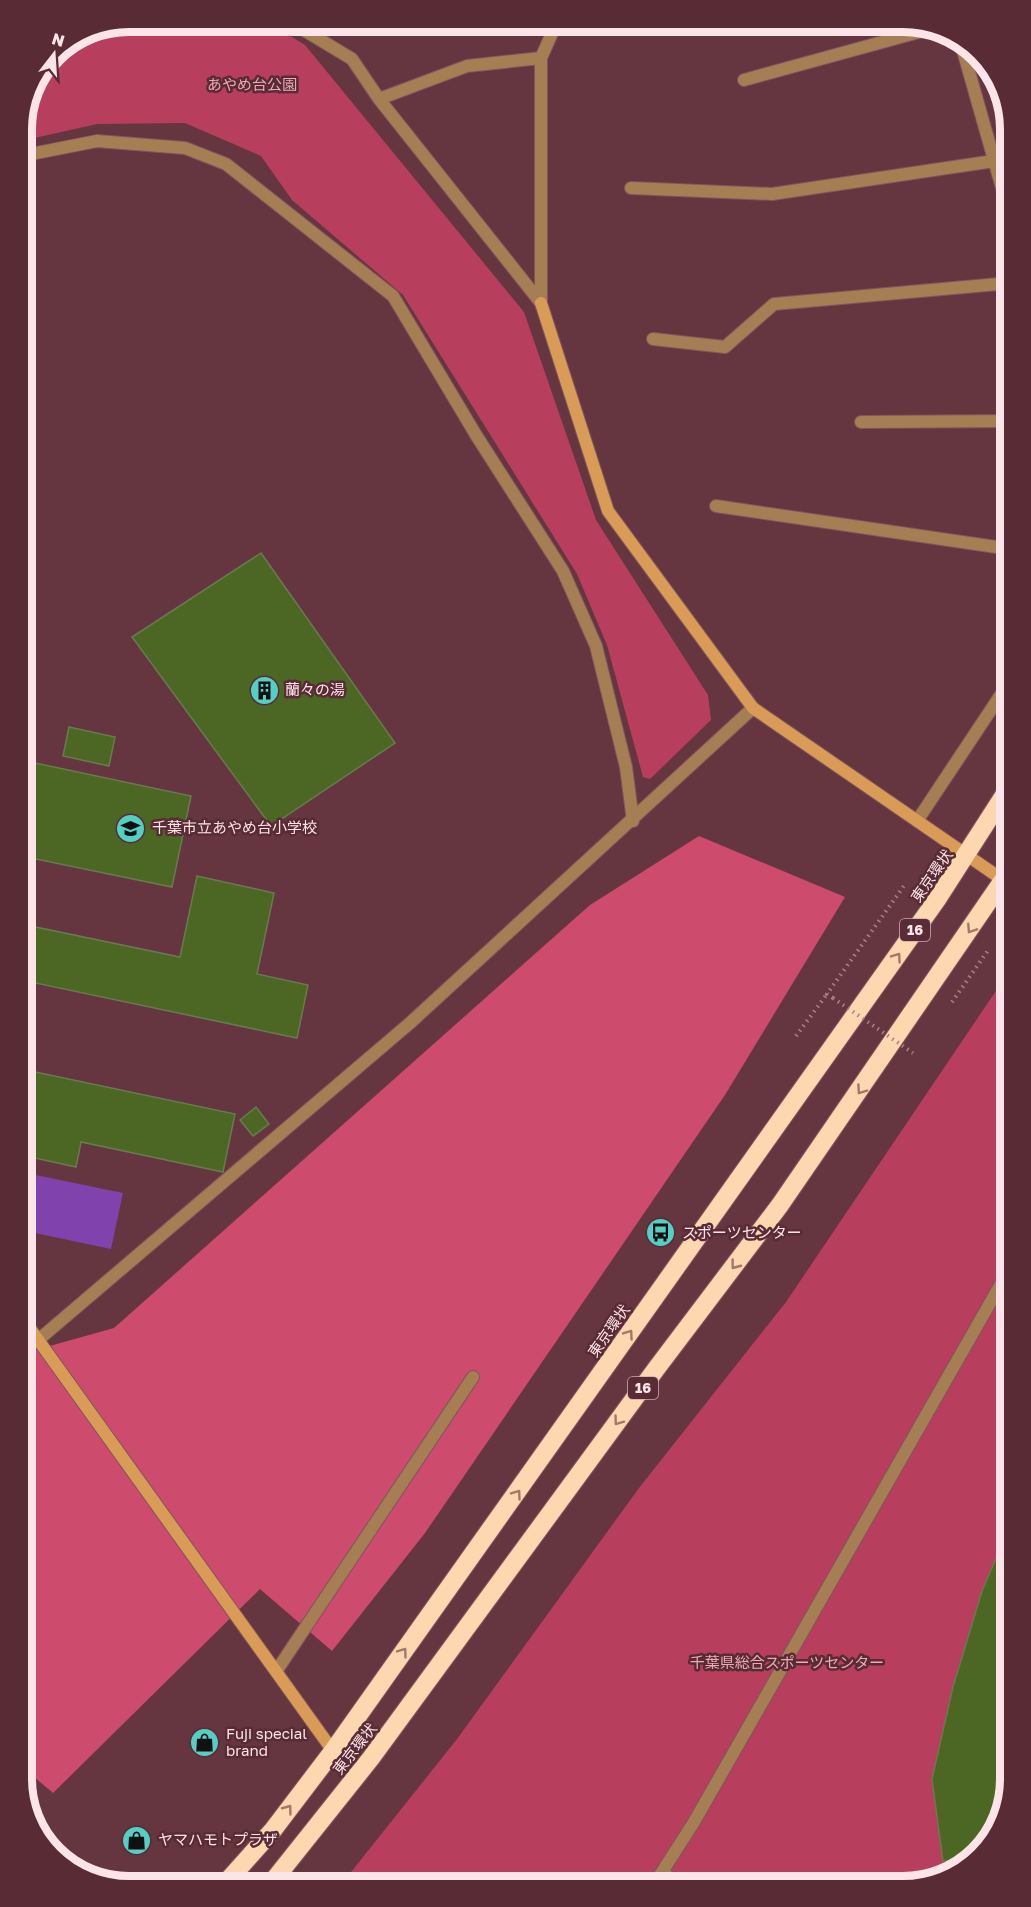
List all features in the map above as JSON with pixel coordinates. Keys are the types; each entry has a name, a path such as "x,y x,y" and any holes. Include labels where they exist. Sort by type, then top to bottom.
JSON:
{"highway":[{"name":"東京環状","path":"233,1875 273,1830 333,1751 968,856 1000,803"},
{"name":"東京環状","path":"278,1875 371,1758 656,1369 780,1205 1000,889"}],"street":[{"path":"307,32 352,59 379,99 541,303"},
{"path":"553,32 541,58 541,303 608,511 753,708 968,856 1000,874"},
{"path":"744,81 916,33"},
{"path":"964,54 1000,182"},
{"path":"379,99 467,66 541,58"},
{"path":"32,154 97,141 184,148 226,164 393,296 476,435 563,571 596,646 626,767 633,821"},
{"path":"631,188 772,194 994,161"},
{"path":"653,339 725,347 774,304 1000,284"},
{"path":"861,422 1000,422"},
{"path":"716,506 1000,548"},
{"path":"917,821 1000,696"},
{"path":"38,1341 410,1023 633,821 753,708"},
{"path":"661,1876 1000,1285"},
{"path":"32,1332 333,1751"},
{"path":"277,1670 473,1377"},
{"path":"663,1873 667,1876"}],"path":[{"path":"796,1036 906,883"},
{"path":"827,994 913,1053"}],"green space":[{"name":"あやめ台公園","path":"128,32 284,32 305,45 524,312 596,520 708,695 711,720 650,779 643,777 607,645 577,574 403,295 292,200 261,156 185,123 97,124 32,139 35,103 48,75 60,60 91,39 109,33"},
{"name":"千葉県総合スポーツセンター","path":"1000,985 1000,1779 994,1810 983,1832 971,1847 951,1863 922,1874 903,1876 349,1875 457,1739 639,1488 786,1302"}],"shaded area":[{"path":"699,836 845,897 725,1095 425,1533 332,1651 260,1589 53,1793 32,1775 32,1351 114,1328 590,905"},
{"path":"32,1174 123,1193 111,1249 32,1232"}],"building":[{"name":"蘭々の湯","path":"261,553 395,743 271,826 132,637"},
{"path":"69,727 115,737 109,766 63,756"},
{"path":"32,762 191,796 172,887 32,858"},
{"path":"197,876 274,893 257,974 308,985 297,1038 32,982 32,926 180,957"},
{"path":"32,1071 235,1114 223,1172 81,1142 76,1167 32,1157"},
{"path":"256,1107 269,1124 253,1136 240,1120"},
{"path":"1000,1549 999,1791 990,1822 971,1847 954,1861 943,1861 932,1779 953,1687 982,1591"}],"place":[{"name":"蘭々の湯","path":"264,690"},
{"name":"千葉市立あやめ台小学校","path":"131,828"},
{"name":"スポーツセンター","path":"661,1233"},
{"name":"Fuji special brand","path":"205,1743"},
{"name":"ヤマハモトプラザ","path":"137,1840"}]}
